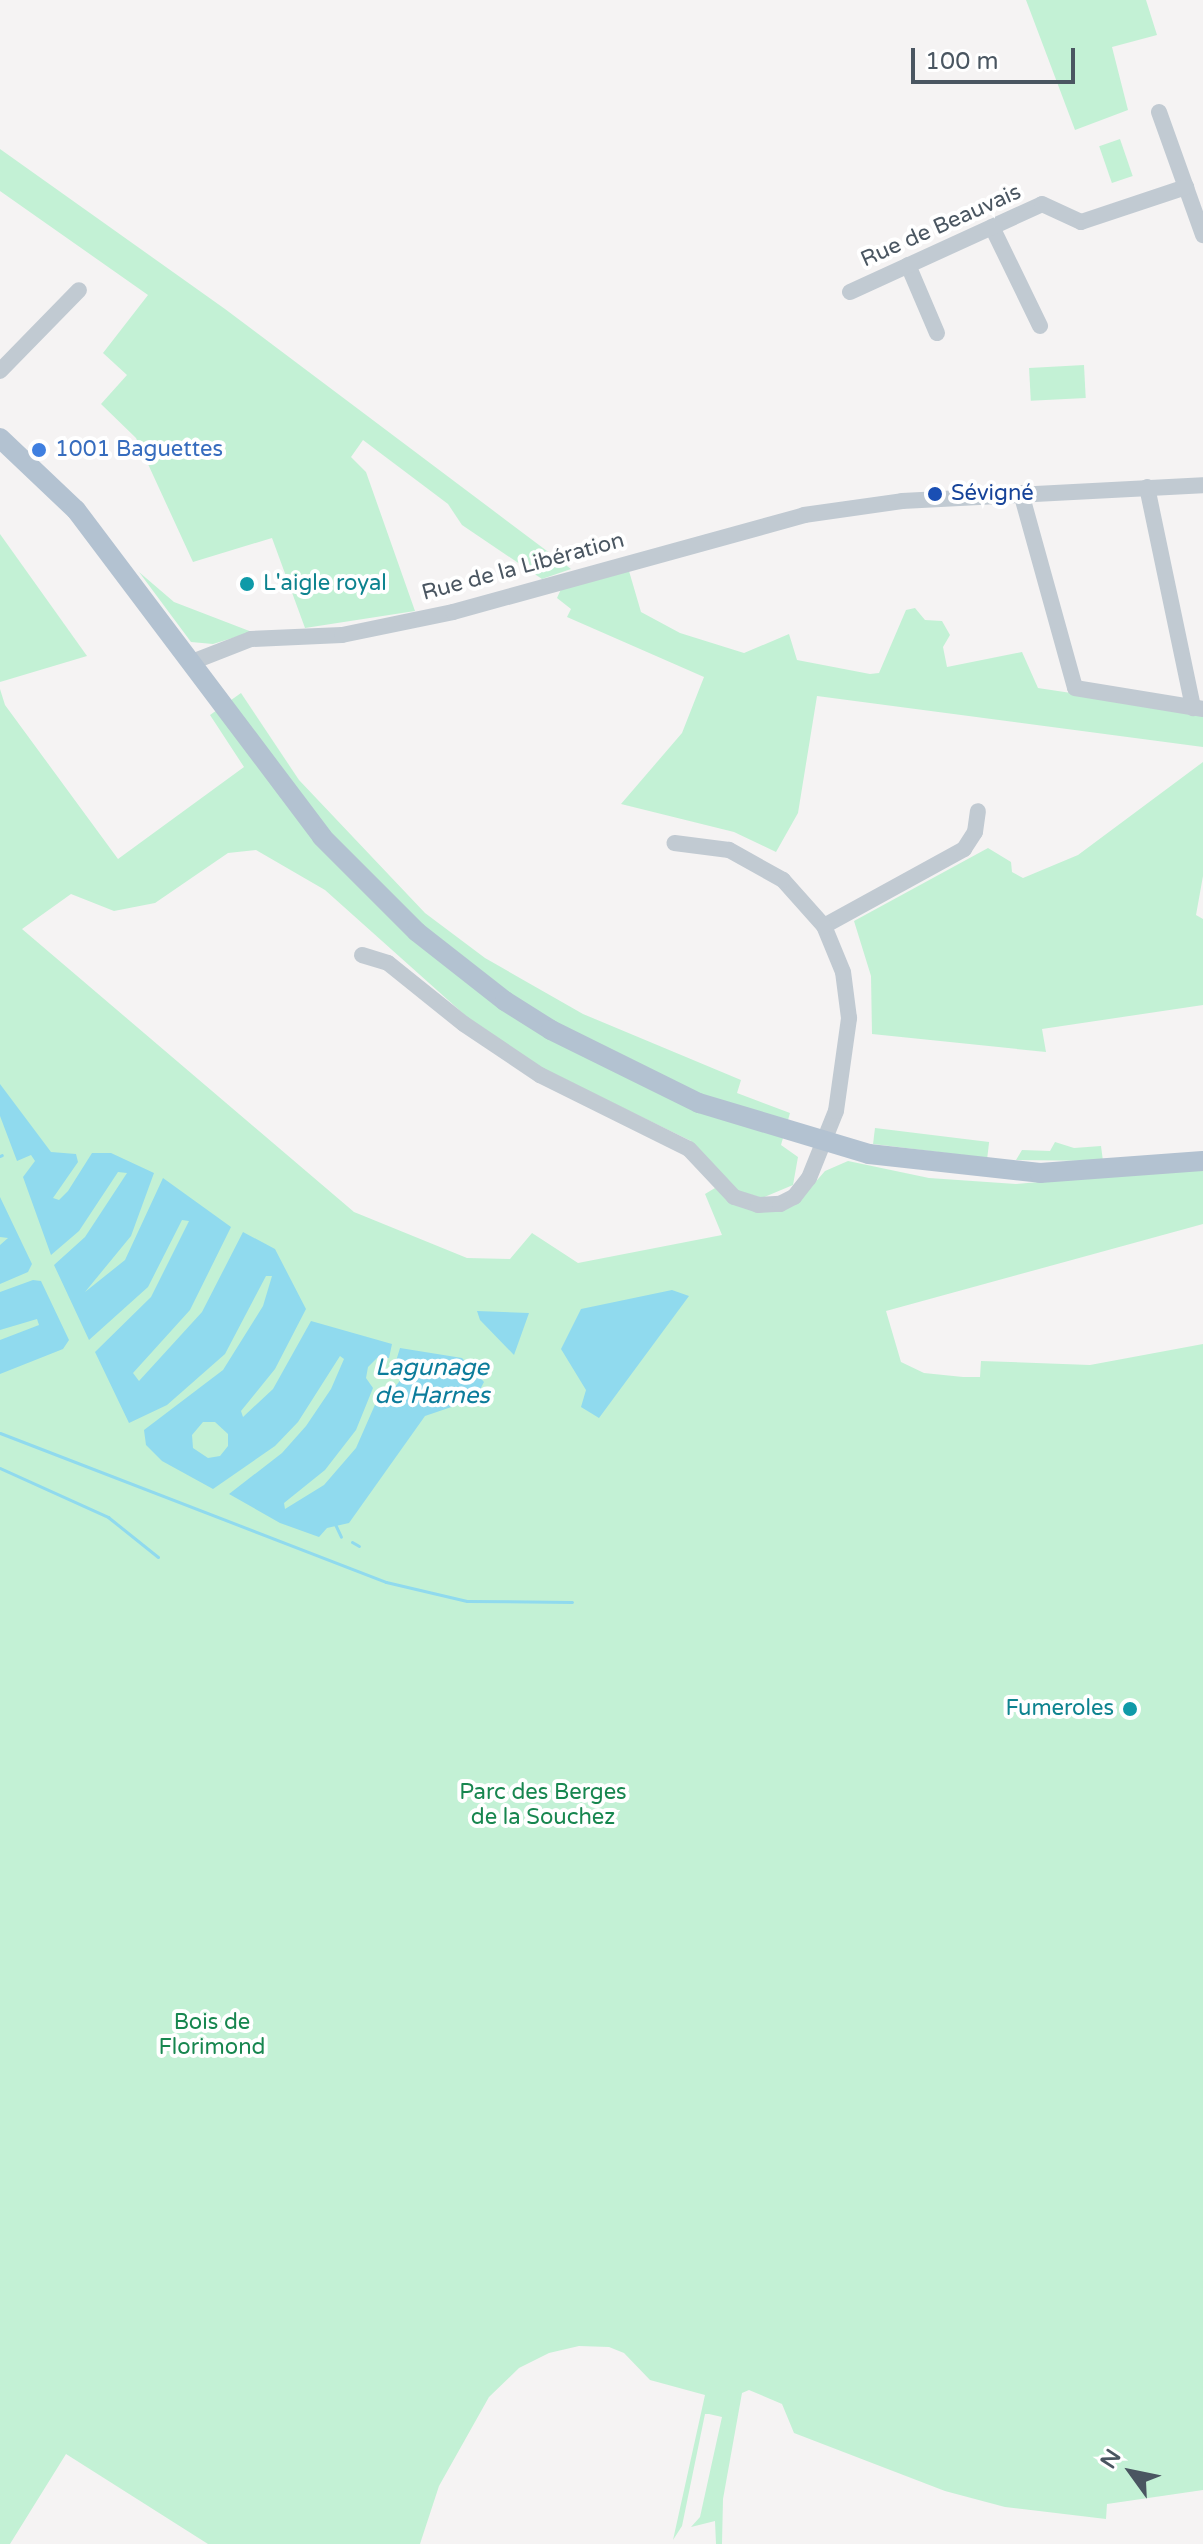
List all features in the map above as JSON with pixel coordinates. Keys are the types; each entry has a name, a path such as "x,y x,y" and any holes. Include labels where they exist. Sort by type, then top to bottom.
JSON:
{"main road":[{"path":"0,438 76,510 322,837 460,968 551,1030 645,1079 825,1143 1002,1171 1100,1172 1203,1161"}],"street":[{"path":"1159,112 1203,235"},
{"name":"Rue de Beauvais","path":"850,292 1042,204 1081,222 1186,187"},
{"path":"992,227 1040,326"},
{"path":"908,265 937,333"},
{"path":"0,371 79,290"},
{"name":"Rue de la Libération","path":"192,662 251,639 342,635 453,612 804,515 922,500 1203,485"},
{"path":"1021,493 1075,688 1198,708 1147,487"},
{"path":"824,926 964,849 975,832 978,811"},
{"path":"362,955 388,963 464,1024 540,1075 689,1149 720,1185 743,1203 780,1204 794,1197 818,1164 836,1111 849,1000 824,926 803,898 761,864 729,850 674,843"}],"green space":[{"path":"1026,0 1146,0 1157,35 1112,47 1128,110 1075,130"},
{"path":"1120,139 1133,176 1112,183 1099,146"},
{"path":"0,149 225,309 571,569 542,579 462,525 448,504 363,440 351,457 366,472 415,611 305,628 272,538 193,562 136,438 101,404 127,375 103,353 148,295 0,191"},
{"path":"1084,365 1086,398 1031,401 1029,368"},
{"path":"0,534 87,656 0,682"},
{"path":"629,571 641,612 680,633 744,653 789,634 797,660 870,674 879,673 906,610 915,608 925,620 942,621 950,635 943,647 947,667 1022,652 1038,688 1203,713 1203,747 817,696 798,813 776,852 734,832 621,804 682,733 704,677 567,617 571,609 557,598 561,589"},
{"path":"139,572 174,602 252,632 213,644 191,642"},
{"name":"Parc des Berges de la Souchez","path":"0,689 5,705 118,859 244,767 210,715 241,693 299,780 425,913 485,958 583,1014 741,1080 737,1093 790,1113 781,1145 798,1157 793,1185 762,1198 738,1191 691,1141 543,1069 467,1017 325,890 256,850 228,853 155,903 114,911 71,894 22,929 354,1212 467,1258 510,1259 532,1233 578,1263 722,1235 705,1194 715,1188 723,1195 799,1201 825,1171 848,1161 929,1178 1016,1184 1203,1168 1203,1224 886,1311 901,1362 924,1373 980,1377 981,1361 1090,1365 1203,1344 1203,2490 1107,2504 1106,2519 1005,2507 945,2491 794,2433 782,2404 749,2390 742,2393 723,2499 722,2544 716,2544 715,2521 691,2527 700,2517 722,2417 709,2414 705,2414 682,2526 673,2540 705,2395 650,2380 624,2353 609,2347 579,2346 549,2353 519,2368 489,2397 439,2486 420,2544 208,2544 66,2454 10,2544 0,2544"},
{"path":"1203,762 1203,876 1196,915 1203,919 1203,1005 1042,1029 1046,1052 872,1034 871,976 854,921 988,848 1011,862 1012,872 1023,878 1078,855"},
{"path":"875,1128 989,1142 987,1158 873,1144"},
{"path":"1055,1142 1074,1148 1101,1146 1103,1161 1016,1160 1022,1150 1050,1151"}],"water":[{"name":"Lagunage de Harnes","path":"0,1084 51,1152 76,1154 78,1162 53,1198 59,1200 68,1191 92,1153 111,1153 154,1173 131,1236 85,1292 125,1260 163,1178 231,1227 190,1310 133,1373 139,1381 202,1312 243,1232 275,1249 306,1309 275,1369 241,1411 243,1417 273,1389 311,1321 392,1344 389,1358 377,1358 368,1367 366,1378 373,1388 356,1430 325,1470 284,1503 285,1509 324,1485 356,1448 381,1391 395,1387 402,1378 396,1361 400,1348 462,1358 484,1382 475,1399 425,1416 349,1523 327,1528 319,1537 280,1523 229,1494 282,1453 306,1426 331,1389 344,1359 340,1356 298,1422 275,1446 213,1489 162,1461 146,1445 144,1430 223,1370 263,1306 272,1276 266,1276 225,1354 167,1405 129,1423 95,1352 151,1297 189,1221 182,1220 148,1287 89,1340 54,1265 85,1237 127,1173 118,1172 79,1231 51,1255 23,1177 35,1161 31,1155 17,1161 0,1116","holes":["203,1422 215,1422 228,1434 228,1446 220,1456 208,1458 193,1448 192,1435"]},
{"path":"0,1197 32,1264 28,1272 0,1284 0,1245 8,1238 0,1237"},
{"path":"33,1280 41,1281 69,1340 63,1349 0,1374 0,1340 39,1325 37,1319 0,1330 0,1292"},
{"path":"672,1290 689,1296 599,1418 581,1407 586,1390 561,1349 581,1309"},
{"path":"477,1311 529,1313 514,1355 480,1320"}],"waterway":[{"path":"0,1433 386,1582 467,1601 572,1602"},
{"path":"0,1468 108,1517 158,1557"},
{"path":"335,1524 341,1537"},
{"path":"352,1542 359,1546"}],"place":[{"name":"1001 Baguettes","path":"39,450"},
{"name":"Sévigné","path":"935,494"},
{"name":"L'aigle royal","path":"247,584"},
{"name":"Fumeroles","path":"1130,1709"}],"park label":[{"name":"Bois de Florimond","path":"212,2034"}]}
